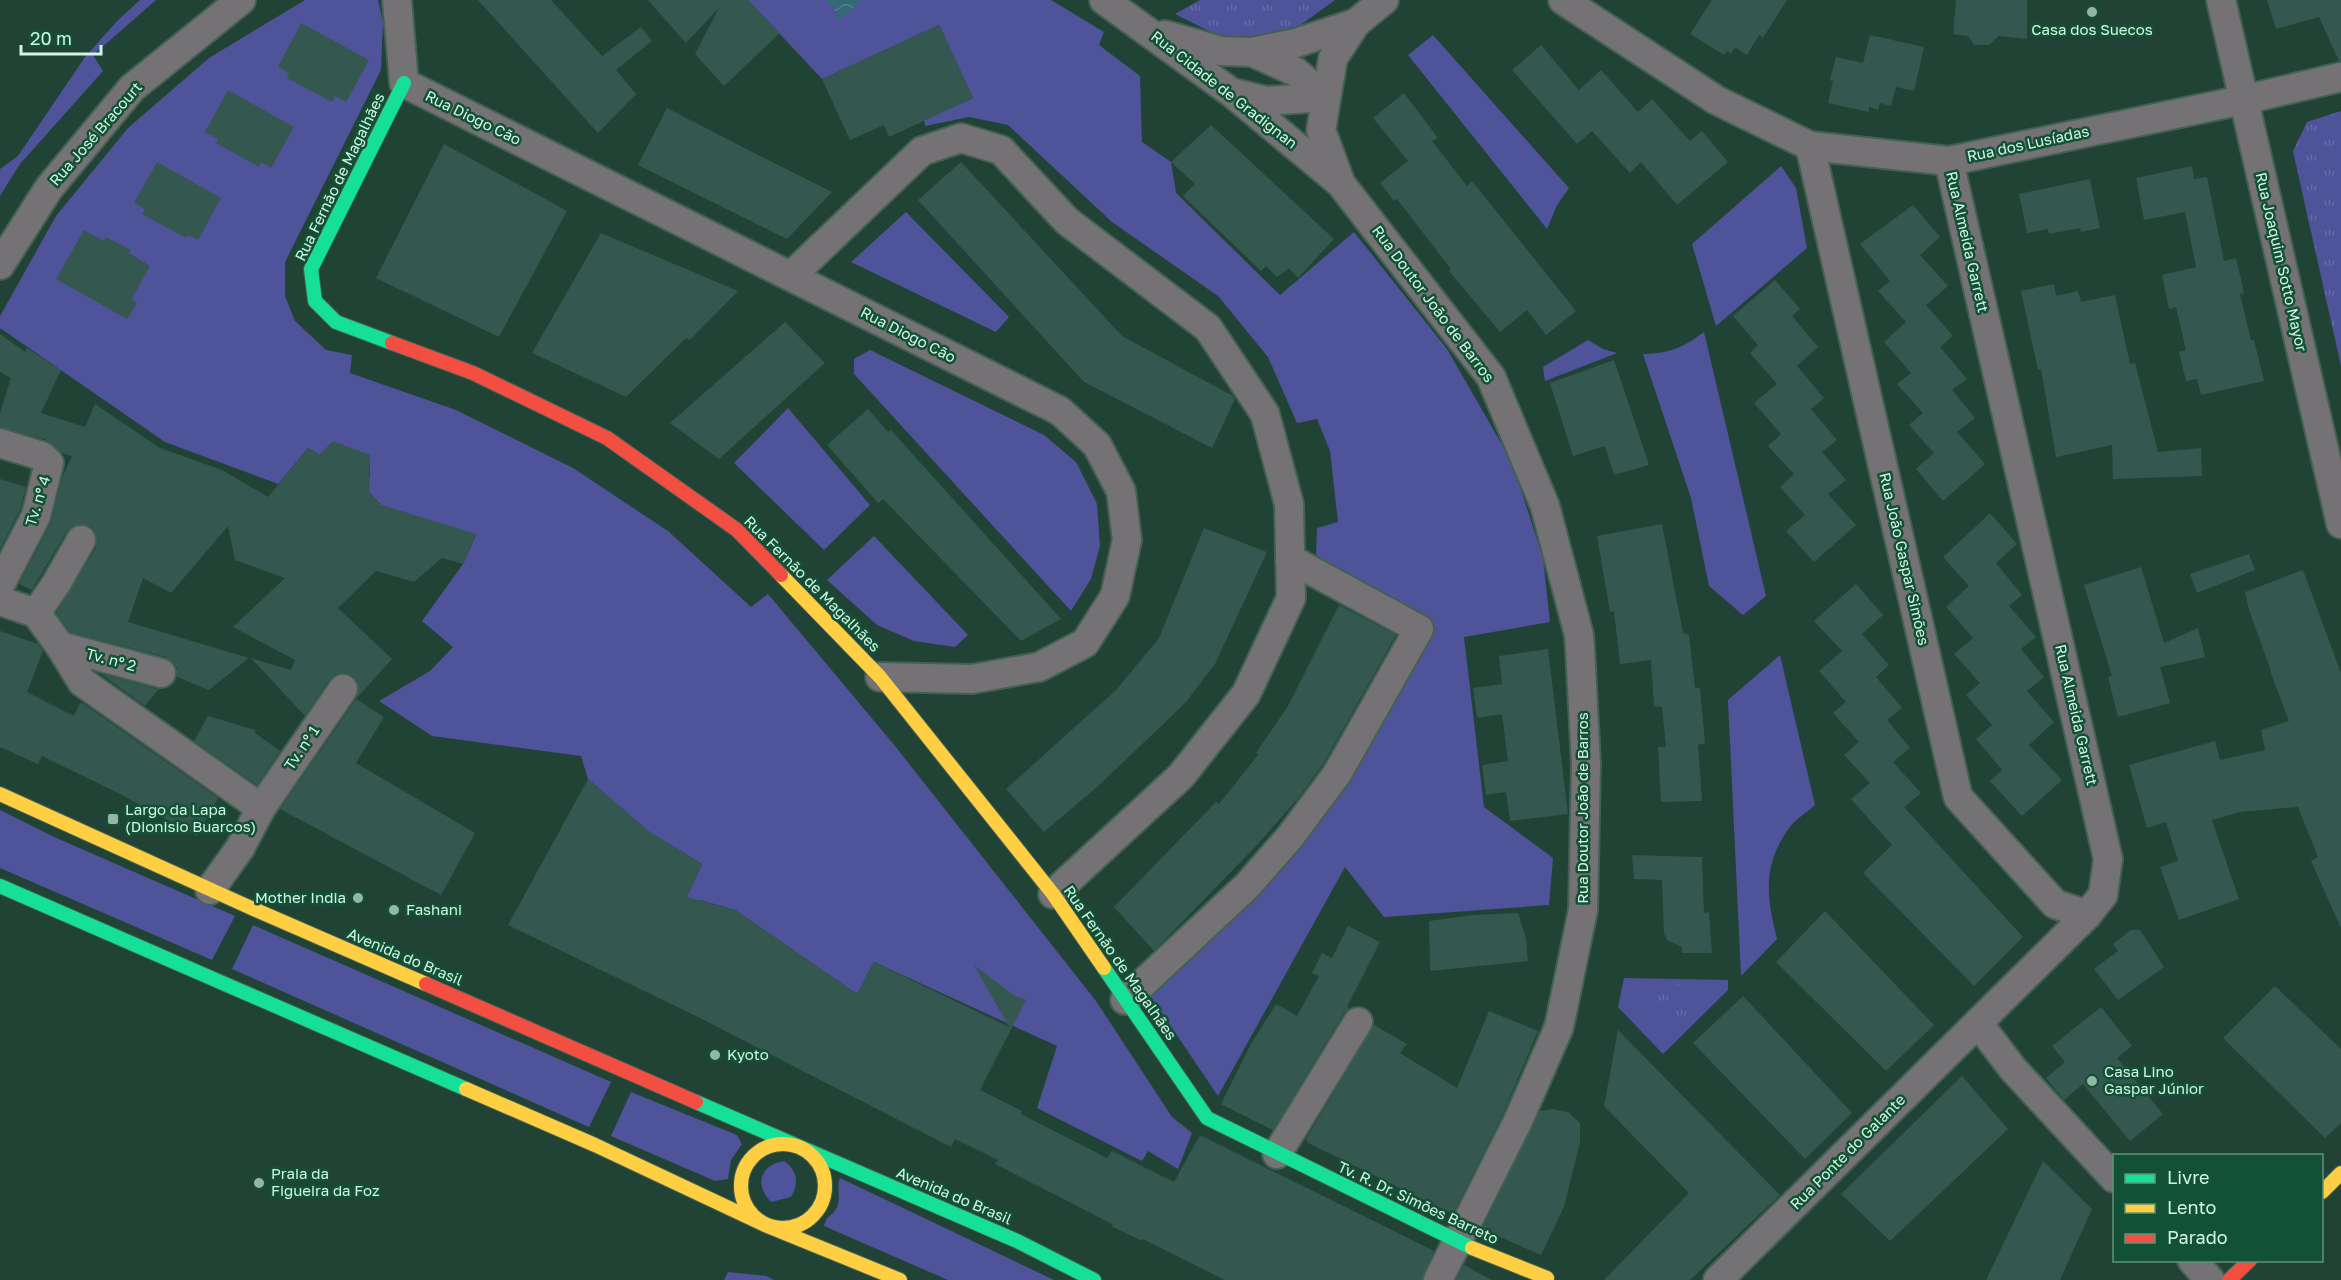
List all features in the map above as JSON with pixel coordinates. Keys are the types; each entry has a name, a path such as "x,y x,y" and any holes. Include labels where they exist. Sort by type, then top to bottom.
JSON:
{"main road":[{"name":"Rua Fernão de Magalhães","path":"404,83 311,269 315,301 336,322 473,373 607,438 738,530 880,677 1053,894 1207,1118 1277,1154"},
{"name":"Avenida do Brasil","path":"0,794 210,890 1017,1240 1094,1280"},
{"name":"Avenida do Brasil","path":"0,886 595,1145 765,1225 900,1280"},
{"name":"Avenida do Brasil","path":"776,1144 799,1147 818,1162 824,1179 824,1198 810,1218 800,1225 780,1228 765,1225 749,1211 743,1199 741,1185 743,1171 762,1149 776,1144"},
{"name":"Tv. R. Dr. Simões Barreto","path":"1277,1154 1457,1242 1547,1278"},
{"path":"2323,1191 2341,1173"},
{"path":"2229,1280 2248,1262"}],"street":[{"name":"Rua José Bracourt","path":"0,265 49,188 132,88 242,0"},
{"path":"397,0 404,83"},
{"name":"Rua Cidade de Gradignan","path":"1104,0 1232,93 1341,184"},
{"path":"1145,29 1221,51 1252,52 1296,43 1356,23 1384,0"},
{"name":"Rua dos Lusíadas","path":"1563,0 1716,100 1810,146 1949,161 2243,100 2341,77"},
{"name":"Rua Joaquim Sotto Mayor","path":"2221,0 2341,524"},
{"name":"Rua Doutor João de Barros","path":"1356,23 1333,58 1321,130 1341,184 1491,377 1545,506 1579,635 1586,764 1583,910 1559,1027 1518,1121 1438,1280"},
{"path":"1252,52 1296,72 1325,97"},
{"name":"Rua Diogo Cão","path":"404,83 1060,411 1097,445 1121,492 1127,540 1115,596 1085,643 1039,667 972,679 880,677"},
{"path":"1232,93 1267,101 1325,97"},
{"path":"790,276 922,151 961,138 1000,150 1067,221 1208,328 1265,414 1289,504 1291,597 1246,694 1181,777 1053,894"},
{"name":"Rua João Gaspar Simões","path":"1810,146 1958,797 2055,904 2087,915"},
{"name":"Rua Almeida Garrett","path":"1949,161 2108,859 2103,894 2087,915 1978,1023"},
{"name":"Tv. nº 4","path":"0,443 42,456 49,463 36,516 0,585"},
{"path":"36,613 56,584 81,540"},
{"path":"1125,1000 1247,886 1290,837 1337,774 1419,629 1290,559"},
{"path":"0,601 36,613 82,682 261,808"},
{"name":"Tv. nº 2","path":"60,646 161,673"},
{"name":"Tv. nº 1","path":"210,890 240,848 261,808 343,689"},
{"path":"1277,1154 1358,1022"},
{"path":"1978,1023 2013,1069 2113,1176"},
{"name":"Rua Ponte do Galante","path":"1718,1280 1978,1023"},
{"path":"2194,1262 2210,1280"}],"green space":[{"path":"140,0 156,0 93,55 103,71 20,164 0,196 0,169 18,156 85,57 118,20"},
{"path":"305,0 378,0 383,22 381,70 285,262 285,296 295,321 326,350 352,355 350,373 456,410 573,468 668,531 751,607 768,594 895,746 1096,1001 1172,1117 1192,1133 1178,1169 1148,1151 1142,1161 1037,1108 1057,1046 874,962 857,994 735,910 700,900 685,901 702,864 648,831 588,779 581,756 432,736 379,701 430,671 453,647 422,621 463,564 476,535 381,505 362,485 370,477 370,455 319,455 308,448 278,484 165,442 0,328 0,316 56,216 128,128 209,58"},
{"path":"748,0 1051,0 1104,32 1099,45 1140,76 1142,142 1171,162 1176,193 1280,295 1354,232 1447,349 1512,462 1543,558 1550,622 1464,637 1484,807 1553,858 1549,905 1384,917 1345,867 1218,1096 1145,988 1250,892 1424,627 1407,605 1316,557 1317,528 1338,522 1330,451 1317,419 1297,423 1268,357 1218,296 1112,222 1008,125 969,117 925,126 924,120 973,98 939,25 822,79"},
{"path":"1200,0 1335,0 1299,26 1239,46 1175,14"},
{"path":"1433,35 1569,188 1557,205 1547,229 1408,55"},
{"path":"2341,111 2341,366 2293,151 2307,122"},
{"path":"1781,166 1796,188 1807,248 1716,326 1692,244"},
{"path":"906,212 1009,317 996,332 851,262"},
{"path":"1704,332 1766,596 1743,615 1709,586 1691,498 1643,354 1676,349"},
{"path":"1588,340 1603,349 1617,353 1545,381 1543,367"},
{"path":"870,350 1044,435 1076,462 1097,504 1100,546 1091,579 1071,611 854,374 854,359"},
{"path":"788,408 870,505 824,550 734,463"},
{"path":"874,536 968,635 955,647 914,641 877,625 827,580"},
{"path":"1780,655 1815,805 1790,827 1773,858 1769,897 1777,939 1741,976 1728,700"},
{"path":"0,810 52,836 235,916 212,960 0,868"},
{"path":"253,925 611,1082 589,1127 232,969"},
{"path":"1624,978 1728,980 1728,990 1663,1054 1618,1007"},
{"path":"1672,983 1680,984 1687,989 1692,996 1692,1012 1687,1019 1680,1024 1672,1025 1664,1024 1657,1019 1652,1012 1651,1004 1652,996 1657,989 1664,984"},
{"path":"631,1092 737,1135 742,1144 731,1160 728,1179 715,1181 611,1136"},
{"path":"784,1161 794,1173 795,1187 791,1197 771,1202 762,1189 762,1177 769,1167"},
{"path":"840,1178 1054,1280 948,1280 824,1226 838,1205"},
{"path":"728,1272 766,1276 774,1280 724,1280"}],"water":[{"path":"826,0 859,0 856,6 840,20 834,8"}],"building":[{"path":"478,0 551,0 602,56 641,27 652,41 616,70 636,94 598,133"},
{"path":"648,0 748,0 780,33 724,86 695,54 719,8 686,43"},
{"path":"1712,0 1787,0 1763,38 1759,35 1747,55 1735,47 1731,54 1727,51 1724,55 1690,34"},
{"path":"1956,0 2027,0 2027,39 1999,36 1989,45 1974,45 1968,36 1953,34"},
{"path":"2267,0 2341,0 2341,61 2319,17 2276,29"},
{"path":"301,23 369,60 346,102 335,96 332,102 287,78 289,73 278,67"},
{"path":"939,25 973,98 889,137 884,125 850,140 822,79"},
{"path":"1870,35 1924,47 1914,91 1896,87 1891,106 1880,103 1878,110 1869,107 1869,112 1828,103 1833,81 1830,80 1836,57 1863,63"},
{"path":"1541,45 1579,90 1601,70 1638,112 1652,99 1690,141 1702,131 1728,162 1677,205 1641,162 1630,173 1592,131 1577,144 1512,70"},
{"path":"228,90 294,127 271,168 261,162 259,167 216,143 218,139 205,132"},
{"path":"1404,93 1438,138 1432,141 1467,186 1472,181 1576,311 1546,335 1527,310 1500,332 1449,271 1451,269 1397,199 1394,201 1380,183 1408,161 1373,118"},
{"path":"667,108 832,192 787,239 638,165"},
{"path":"1211,125 1334,239 1298,278 1289,268 1277,277 1266,266 1261,271 1183,196 1195,184 1171,162"},
{"path":"444,144 567,211 499,337 376,278"},
{"path":"157,162 221,198 198,240 189,235 186,238 142,214 145,209 134,203"},
{"path":"961,162 1122,336 1233,396 1235,399 1212,448 1084,382 918,200"},
{"path":"2192,166 2194,179 2207,177 2224,261 2236,258 2244,293 2240,294 2264,381 2201,395 2197,379 2186,381 2179,352 2186,350 2176,307 2169,309 2162,275 2196,267 2185,212 2144,220 2136,178"},
{"path":"2090,179 2100,228 2081,232 2080,228 2049,234 2048,229 2027,233 2019,194"},
{"path":"1913,205 1940,237 1920,255 1948,286 1926,305 1953,336 1940,347 1967,379 1952,390 1975,418 1957,432 1985,464 1943,501 1916,469 1934,453 1909,425 1923,413 1897,384 1911,373 1884,342 1906,322 1878,291 1890,281 1860,244"},
{"path":"84,230 104,241 106,237 131,250 129,253 150,266 132,299 137,303 127,319 56,279"},
{"path":"601,233 738,291 690,340 686,338 626,397 532,353"},
{"path":"1775,280 1800,309 1792,316 1818,347 1797,366 1824,398 1811,409 1837,440 1822,452 1846,480 1828,494 1856,525 1814,562 1786,531 1805,515 1780,487 1794,474 1768,446 1781,434 1754,403 1777,384 1750,353 1758,345 1733,316"},
{"path":"2054,284 2056,296 2078,291 2081,302 2115,295 2130,364 2135,363 2158,452 2201,448 2202,476 2113,479 2112,445 2056,457 2041,369 2038,370 2021,291"},
{"path":"785,322 825,363 719,459 670,423"},
{"path":"0,334 25,352 27,348 61,370 41,413 85,427 95,404 160,448 222,470 268,497 308,448 319,455 333,441 370,455 369,493 381,505 476,534 463,564 442,558 414,582 376,571 338,608 392,659 357,698 358,682 353,676 345,673 335,674 305,716 251,658 291,670 295,660 233,627 285,578 235,560 228,526 171,593 143,578 128,622 249,658 209,690 177,677 177,668 166,657 70,632 56,613 96,548 97,539 95,531 90,526 80,524 72,526 32,590 19,584 51,523 62,478 72,456 62,453 47,440 0,427 0,413 11,378 0,372"},
{"path":"1614,360 1649,465 1614,475 1605,446 1573,456 1550,383"},
{"path":"868,409 888,432 891,430 1061,619 1021,641 883,499 878,503 827,445"},
{"path":"0,479 26,487 20,510 0,549"},
{"path":"1990,513 2017,544 1996,563 2022,595 2009,606 2036,637 2021,649 2044,677 2027,691 2054,722 2029,745 2062,780 2022,816 1990,781 2002,770 1976,739 1992,725 1966,695 1980,683 1954,654 1973,638 1946,607 1969,586 1943,557"},
{"path":"1662,524 1683,633 1689,635 1695,688 1700,688 1705,743 1698,745 1702,801 1661,802 1658,747 1666,747 1662,707 1654,706 1651,660 1620,664 1614,611 1610,612 1597,536"},
{"path":"1204,528 1267,552 1215,664 1186,702 1097,787 1044,832 1006,789 1116,690 1159,638"},
{"path":"2249,554 2255,570 2197,593 2190,574"},
{"path":"2141,567 2164,643 2198,628 2205,657 2160,667 2170,703 2118,717 2108,677 2112,676 2084,585"},
{"path":"2303,570 2341,673 2341,928 2311,861 2318,857 2298,807 2240,812 2212,820 2239,899 2179,920 2160,867 2178,861 2166,822 2147,828 2129,765 2215,741 2220,760 2265,750 2261,730 2289,721 2249,610 2245,592"},
{"path":"1856,584 1883,615 1862,634 1889,665 1876,677 1902,708 1887,720 1910,748 1893,762 1921,793 1904,807 2023,937 1974,986 1863,873 1892,845 1851,799 1870,783 1844,755 1859,742 1833,713 1846,702 1819,671 1842,651 1814,621"},
{"path":"1339,605 1396,635 1324,763 1299,797 1259,843 1154,951 1114,907 1216,802 1219,804 1258,755 1256,753 1288,706"},
{"path":"0,631 38,644 43,651 27,692 74,716 80,703 84,704 218,798 197,836 120,794 42,756 38,764 0,747"},
{"path":"1548,649 1568,814 1510,821 1506,792 1486,795 1482,765 1508,761 1502,714 1477,718 1473,688 1502,684 1499,656"},
{"path":"101,674 157,689 159,689 145,706"},
{"path":"356,699 384,717 356,763 475,833 441,895 280,809"},
{"path":"208,716 255,730 255,733 280,751 257,785 194,741"},
{"path":"588,779 648,831 702,864 687,897 735,910 857,994 874,962 1009,1027 974,965 1015,996 1026,1000 980,1090 1022,1111 1021,1114 1107,1158 1112,1151 1174,1182 1200,1135 1434,1251 1422,1280 1225,1280 1143,1239 1142,1241 1111,1226 1112,1224 995,1164 998,1160 955,1139 951,1147 698,1017 508,925"},
{"path":"1632,855 1702,857 1704,913 1709,912 1712,953 1682,953 1682,947 1667,940 1664,933 1662,880 1634,879"},
{"path":"1825,911 1934,1025 1886,1071 1776,962"},
{"path":"1518,913 1526,938 1528,961 1430,971 1429,921 1473,915"},
{"path":"1348,926 1380,942 1347,1007 1349,1008 1273,1130 1221,1104 1251,1044 1276,1004 1297,1016 1319,976 1312,973 1322,953 1332,958"},
{"path":"2131,930 2140,930 2164,967 2118,1000 2094,969 2118,951 2113,944"},
{"path":"2275,986 2341,1049 2341,1123 2325,1138 2223,1038"},
{"path":"1743,996 1852,1113 1805,1159 1693,1043"},
{"name":"Casa Lino Gaspar Júnior","path":"2101,1007 2132,1046 2117,1058 2163,1114 2130,1141 2083,1084 2064,1100 2046,1078 2065,1062 2052,1046"},
{"path":"1489,1011 1538,1031 1503,1114 1453,1214 1308,1143 1306,1139 1374,1025 1407,1044 1400,1053 1457,1088"},
{"path":"1618,1030 1780,1195 1690,1280 1604,1280 1689,1193 1604,1106"},
{"path":"1962,1076 2008,1129 1890,1241 1841,1194"},
{"path":"1552,1109 1568,1112 1580,1123 1580,1142 1564,1207 1541,1255 1482,1229 1540,1111"},
{"path":"2043,1161 2092,1209 2060,1280 1986,1280"},
{"path":"1464,1265 1492,1280 1456,1280"}],"traffic: fast":[{"path":"392,343 336,322 315,301 311,269 404,83"},
{"path":"0,886 466,1089"},
{"path":"1104,968 1207,1118 1472,1248"},
{"path":"696,1102 1017,1241 1094,1280"}],"traffic: slow":[{"path":"781,575 880,677 1053,894 1104,968"},
{"path":"0,794 426,984"},
{"path":"466,1089 595,1145 765,1225 900,1280"},
{"path":"783,1144 799,1147 813,1156 822,1170 825,1186 822,1202 813,1216 799,1225 783,1228 767,1225 753,1216 744,1202 741,1186 744,1170 753,1156 767,1147 783,1144"},
{"path":"2323,1191 2341,1173"},
{"path":"1472,1248 1547,1278"}],"traffic: jam":[{"path":"392,343 473,373 607,438 737,530 781,575"},
{"path":"426,984 696,1102"},
{"path":"2229,1280 2248,1262"}],"place":[{"name":"Casa dos Suecos","path":"2092,12"},
{"name":"Largo da Lapa (Dionisio Buarcos)","path":"113,819"},
{"name":"Mother India","path":"358,898"},
{"name":"Fashani","path":"394,910"},
{"name":"Kyoto","path":"715,1055"},
{"name":"Casa Lino Gaspar Júnior","path":"2092,1081"},
{"name":"Praia da Figueira da Foz","path":"259,1183"}]}
